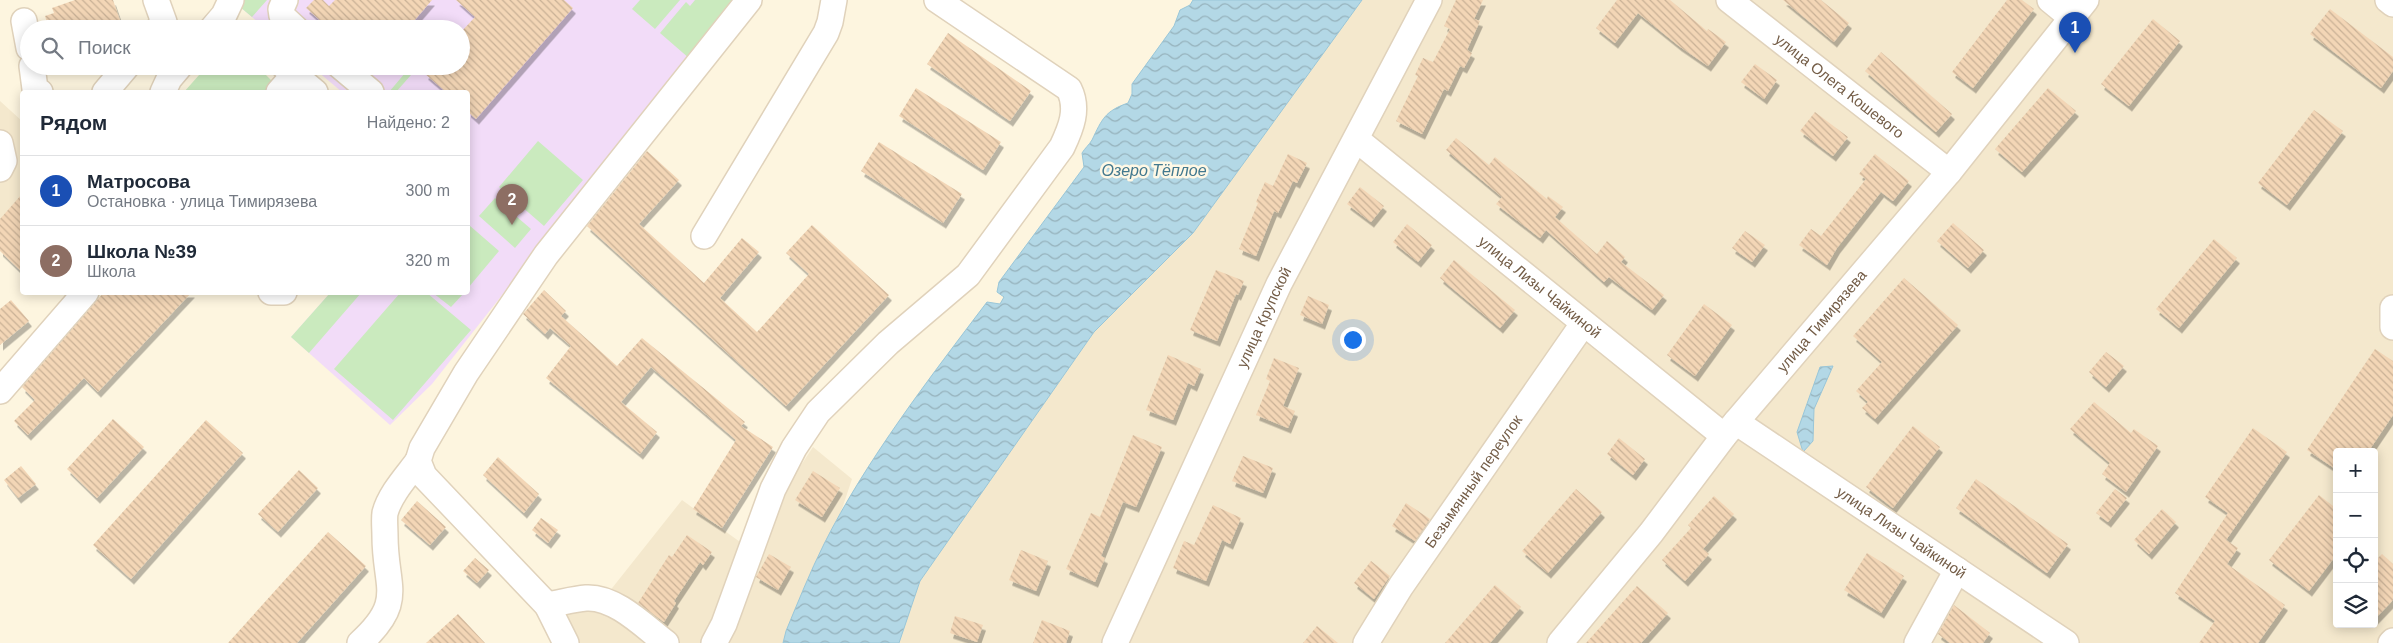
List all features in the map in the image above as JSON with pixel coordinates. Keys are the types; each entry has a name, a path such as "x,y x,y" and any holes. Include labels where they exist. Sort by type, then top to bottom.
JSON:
{"street":[{"path":"156,0 163,20"},
{"path":"285,0 281,9 282,16 286,20"},
{"path":"360,643 376,628 389,608 390,584 385,544 385,513 399,487 418,461 422,448 466,373 546,255 750,0"},
{"path":"704,236 826,33 834,0"},
{"path":"714,643 724,624 773,489 794,448 818,412 838,390 888,343 968,275 1062,147 1072,126 1074,107 1069,89 938,0"},
{"name":"улица Крупской","path":"1115,643 1278,284 1429,0"},
{"name":"улица Олега Кошевого","path":"1729,0 1949,172"},
{"path":"2050,0 2079,9"},
{"path":"2388,0 2393,4"},
{"name":"улица Тимирязева","path":"1560,643 1651,533 1730,429 1949,172 2079,9"},
{"path":"33,75 37,90"},
{"path":"107,90 119,75"},
{"path":"164,90 172,75"},
{"path":"351,75 369,90"},
{"path":"286,78 310,90"},
{"name":"улица Лизы Чайкиной","path":"1356,139 1583,324 1730,429 1957,570 2066,643"},
{"path":"0,143 4,161 0,168"},
{"path":"0,391 83,295"},
{"path":"2393,308 2393,327"},
{"name":"Безымянный переулок","path":"1366,643 1401,586 1583,324"},
{"path":"418,461 424,476 547,605 566,643"},
{"path":"1917,643 1957,570"},
{"path":"547,605 587,598 600,600 629,616 666,643"}],"shaded area":[{"path":"245,0 739,0 611,157 432,384 390,425 291,337 328,295 470,295 470,90 340,90 322,75 470,75 470,20 255,20 240,7"},
{"path":"1258,0 2393,0 2393,643 877,643"},
{"path":"0,101 20,119 20,219 0,244"},
{"path":"813,447 852,479 797,643 558,643 570,591 609,592 682,500 747,547"}],"green space":[{"path":"245,0 267,0 252,17 240,7"},
{"path":"640,0 680,0 655,29 632,9"},
{"path":"695,0 739,0 690,59 660,33 686,2 690,6"},
{"path":"199,75 266,75 272,81 267,90 186,90"},
{"path":"403,75 411,75 398,90 391,90"},
{"path":"538,141 583,180 544,226 499,187"},
{"path":"495,198 531,229 515,248 479,216"},
{"path":"470,226 499,251 470,286"},
{"path":"328,295 359,295 309,353 291,337"},
{"path":"398,295 429,295 471,330 393,420 334,369"},
{"path":"436,295 462,295 451,307"}],"water":[{"name":"Озеро Тёплое","path":"1193,0 1362,0 1193,233 1094,332 920,581 899,643 783,643 804,587 819,555 859,481 900,419 987,302 1000,304 1004,297 997,292 999,282 1084,167 1082,153 1092,140 1102,121 1114,109 1128,103 1132,94 1132,84 1174,26 1180,10 1190,5"},
{"path":"1833,366 1814,409 1813,441 1803,452 1797,432 1820,367"}],"building":[{"path":"75,0 113,0 120,20 46,20 45,16 54,13 52,8"},
{"path":"314,0 323,0 329,6 335,0 432,0 415,20 320,20 306,8"},
{"path":"456,0 564,0 573,8 476,119 470,114 470,90 444,90 426,75 470,75 470,22 475,17"},
{"path":"1456,0 1483,0 1474,19 1480,21 1467,50 1472,53 1464,68 1460,66 1448,91 1444,89 1422,134 1396,121 1418,76 1415,75 1423,58 1433,62 1450,29 1444,26"},
{"path":"1617,0 1670,0 1707,31 1708,29 1726,42 1708,66 1679,46 1638,13 1615,43 1596,28"},
{"path":"1783,0 1821,0 1849,23 1834,42"},
{"path":"2007,0 2022,0 2034,9 1973,88 1952,72"},
{"path":"2330,9 2393,57 2393,71 2381,88 2310,34"},
{"path":"2153,19 2180,41 2129,106 2101,84"},
{"path":"948,33 1031,91 1010,121 927,64"},
{"path":"1881,52 1952,114 1936,132 1865,71"},
{"path":"1755,64 1777,80 1764,99 1741,82"},
{"path":"916,88 1001,142 983,170 899,116"},
{"path":"2048,88 2076,111 2022,172 1995,149"},
{"path":"2314,110 2343,131 2287,205 2258,183"},
{"path":"1815,112 1848,137 1833,156 1800,131"},
{"path":"1456,138 1489,165 1495,157 1547,199 1548,196 1563,207 1555,217 1597,254 1607,241 1625,257 1621,262 1664,295 1652,310 1609,277 1604,282 1546,230 1540,238 1496,204 1502,197 1446,150"},
{"path":"879,142 962,194 943,223 861,171"},
{"path":"647,151 679,180 639,224 704,283 742,238 759,252 720,298 757,332 809,274 786,253 812,225 889,295 786,406 587,226"},
{"path":"1288,154 1307,163 1297,183 1293,181 1278,213 1274,211 1256,256 1239,249 1265,182 1273,186"},
{"path":"1875,154 1909,181 1893,201 1881,192 1837,248 1827,265 1799,245 1811,229 1821,236 1866,179 1859,174"},
{"path":"1360,187 1384,206 1371,222 1347,204"},
{"path":"20,196 20,270 0,251 0,219"},
{"path":"1953,223 1984,250 1968,268 1937,241"},
{"path":"1407,224 1432,245 1418,262 1393,242"},
{"path":"1745,231 1765,245 1752,262 1732,248"},
{"path":"2214,239 2237,258 2179,328 2156,309"},
{"path":"1454,260 1515,310 1500,328 1440,278"},
{"path":"1216,270 1244,281 1238,295 1236,294 1217,341 1190,330"},
{"path":"1904,278 1958,325 1875,419 1862,408 1868,402 1856,391 1882,362 1853,336"},
{"path":"544,290 566,311 561,316 617,366 642,338 745,422 741,426 773,447 722,528 693,509 736,440 651,367 621,402 657,432 640,454 546,378 571,346 550,328 545,334 523,314"},
{"path":"101,295 189,295 98,392 84,378 28,435 14,421 35,400 22,387"},
{"path":"1308,296 1329,305 1322,324 1300,315"},
{"path":"11,300 29,321 0,345 0,309"},
{"path":"1704,304 1732,325 1695,376 1667,355"},
{"path":"2375,349 2393,361 2393,415 2371,448 2333,448 2333,467 2307,450"},
{"path":"2106,352 2124,366 2106,387 2089,372"},
{"path":"1168,355 1201,369 1194,386 1188,383 1173,420 1146,410"},
{"path":"1274,358 1299,368 1283,406 1295,411 1288,428 1256,415 1270,381 1266,379"},
{"path":"2094,402 2131,433 2134,429 2158,446 2126,492 2102,474 2110,463 2070,429"},
{"path":"113,419 144,447 97,498 67,469"},
{"path":"206,420 243,453 131,579 93,545"},
{"path":"1913,426 1940,447 1893,508 1866,487"},
{"path":"2253,428 2287,452 2226,540 2238,548 2227,564 2285,605 2258,643 2199,643 2215,621 2175,593 2228,513 2205,497"},
{"path":"1133,435 1162,447 1136,507 1123,502 1101,556 1105,558 1095,582 1066,569 1091,513 1100,517"},
{"path":"1619,438 1645,459 1633,475 1607,454"},
{"path":"1243,456 1273,468 1263,493 1232,481"},
{"path":"498,457 539,494 524,513 483,475"},
{"path":"21,466 36,484 18,498 4,480"},
{"path":"299,470 318,488 278,532 258,514"},
{"path":"813,471 840,488 822,517 795,500"},
{"path":"1976,479 2068,544 2047,573 1956,508"},
{"path":"1576,489 1602,512 1548,573 1522,551"},
{"path":"2115,489 2127,498 2108,522 2096,513"},
{"path":"2319,495 2333,506 2333,559 2309,591 2269,560"},
{"path":"1714,496 1734,514 1703,549 1709,554 1685,581 1662,560 1691,528 1688,525"},
{"path":"417,501 446,527 430,545 401,520"},
{"path":"1406,503 1430,519 1415,541 1392,526"},
{"path":"1213,505 1241,518 1230,544 1222,540 1206,581 1173,568 1184,541 1194,545"},
{"path":"2162,509 2176,522 2149,554 2134,540"},
{"path":"541,518 558,530 548,543 532,530"},
{"path":"328,532 366,566 297,643 228,643"},
{"path":"687,535 712,552 703,565 700,562 674,601 676,603 664,622 638,603 669,555 672,557"},
{"path":"1021,550 1048,561 1036,591 1009,580"},
{"path":"1867,553 1904,576 1881,613 1844,590"},
{"path":"769,554 791,567 778,590 756,577"},
{"path":"2382,554 2393,564 2393,600 2378,616 2378,583 2378,558"},
{"path":"475,558 489,570 477,583 463,571"},
{"path":"1371,561 1390,576 1374,599 1354,583"},
{"path":"1495,585 1521,607 1490,643 1445,643"},
{"path":"1637,586 1668,613 1641,643 1586,643"},
{"path":"1954,605 1990,633 1983,643 1950,643 1938,634"},
{"path":"458,614 485,643 426,643"},
{"path":"955,616 983,625 977,642 950,633"},
{"path":"1042,620 1070,631 1066,643 1033,643"},
{"path":"1317,626 1338,643 1303,643"}],"place":[{"name":"Матросова","path":"2075,53"},
{"name":"Школа №39","path":"512,225"}]}
